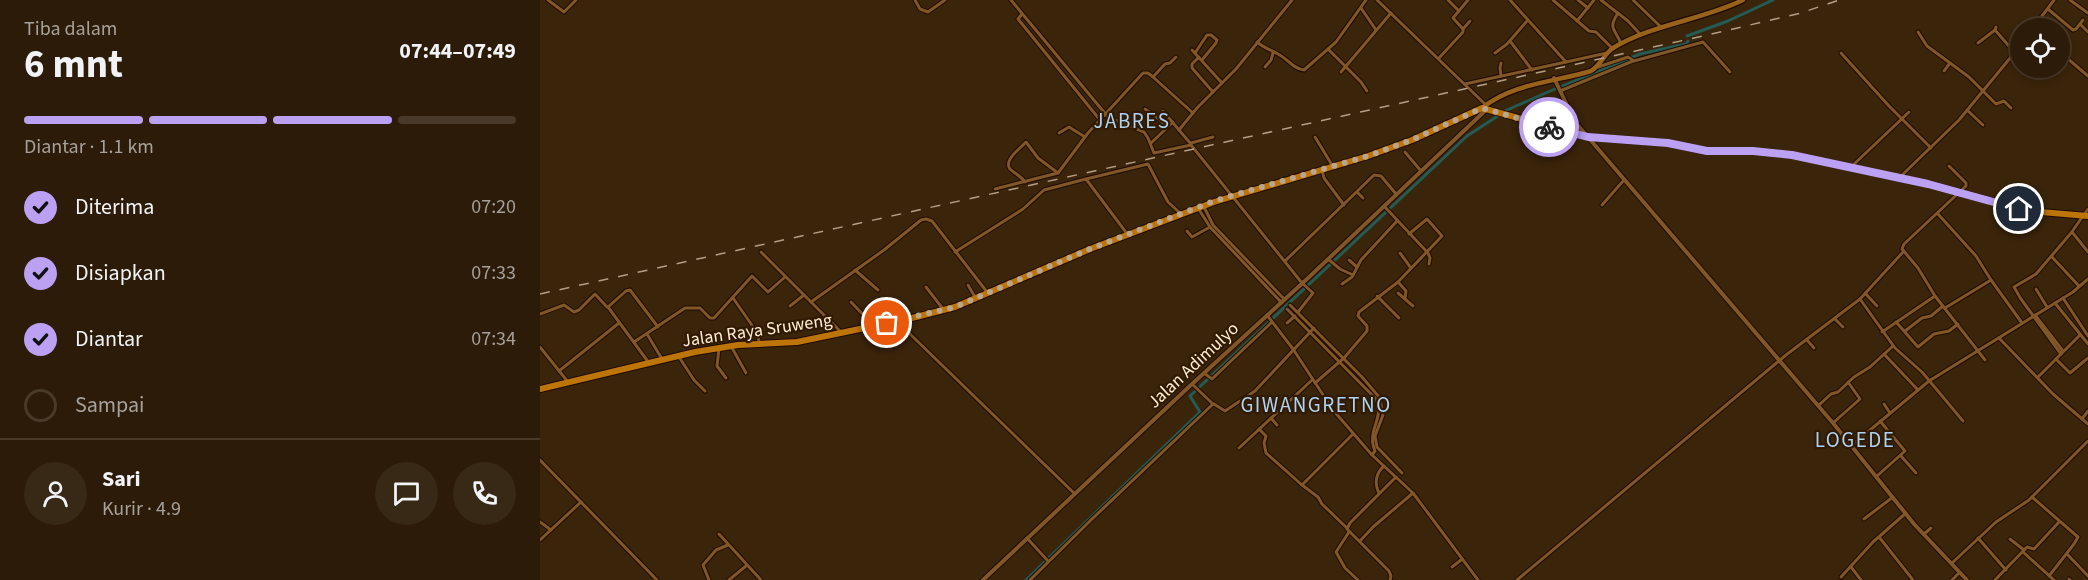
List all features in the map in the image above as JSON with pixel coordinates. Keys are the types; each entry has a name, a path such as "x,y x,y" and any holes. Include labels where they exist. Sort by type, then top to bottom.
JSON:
{"highway":[{"path":"1485,107 1588,137 1668,143 1707,151 1774,152 1900,177 2033,212 2085,216"},
{"name":"Jalan Raya Sruweng","path":"540,389 719,348 797,342 944,310 976,299 1181,214 1402,144 1485,107"}],"main road":[{"path":"1485,107 1521,89 1596,67 1611,50 1641,35 1718,11 1742,0"}],"street":[{"path":"548,0 564,12 576,0"},
{"path":"915,0 920,9 928,12 945,0"},
{"path":"1011,0 1105,114 1112,120 1141,130 1150,143 1152,151 1156,153 1213,138"},
{"path":"1179,130 1292,0"},
{"path":"1257,42 1301,70 1306,69 1329,50 1366,0"},
{"path":"1377,0 1466,84 1485,107"},
{"path":"1448,0 1459,11"},
{"path":"1463,29 1452,19 1468,0"},
{"path":"1510,0 1566,62"},
{"path":"1466,84 1611,50 1596,32 1590,32 1554,0"},
{"path":"1578,0 1588,8"},
{"path":"1577,21 1594,0"},
{"path":"1601,0 1607,2 1641,35"},
{"path":"1633,0 1661,27"},
{"path":"2042,18 2054,0"},
{"path":"2070,0 2088,13"},
{"path":"1361,8 1376,30"},
{"path":"2048,9 2073,30 2083,20"},
{"path":"1341,72 1391,13"},
{"path":"1618,13 1612,26 1621,44"},
{"path":"1022,14 1018,19 1100,120"},
{"path":"1439,58 1470,21"},
{"path":"1495,52 1510,41 1527,21"},
{"path":"2080,24 2088,32"},
{"path":"1978,43 1996,29 2010,47"},
{"path":"1918,32 1927,46 1950,63 1997,105 2004,102 2011,108"},
{"path":"1213,92 1192,68 1192,64 1200,58 1217,42 1211,35 1207,35 1194,52 1200,58 1222,83"},
{"path":"1510,41 1532,70"},
{"path":"1596,67 1703,42 1730,72"},
{"path":"1329,50 1367,91"},
{"path":"1265,67 1271,60 1272,53"},
{"path":"1841,53 1900,118 1931,148"},
{"path":"1153,77 1164,65 1176,57"},
{"path":"1559,88 1632,59"},
{"path":"1900,177 1984,92 2010,59"},
{"path":"2070,61 2088,76"},
{"path":"1501,63 1501,76"},
{"path":"1944,70 1950,63"},
{"path":"1065,77 1070,72"},
{"path":"995,189 1058,173 1085,137 1145,72 1193,113"},
{"path":"1554,78 1572,118 1819,405 1906,513 1967,580"},
{"path":"1071,85 1077,80"},
{"name":"Jalan Adimulyo","path":"983,580 1270,319 1283,301 1305,285 1330,261 1485,107"},
{"path":"1146,109 1167,128"},
{"path":"1967,110 1983,125"},
{"path":"1163,111 1313,293 1298,312"},
{"path":"1850,168 1900,118 1909,112"},
{"path":"1150,143 1173,122"},
{"path":"1059,133 1069,127 1085,137"},
{"path":"1315,137 1333,166"},
{"path":"1026,182 1010,168 1008,162 1026,142 1038,158 1058,173"},
{"path":"1405,152 1421,171"},
{"path":"955,252 1023,209 1044,190 1148,164 1168,202 1181,214"},
{"path":"1949,166 1967,184 1902,247 1935,296 1985,360"},
{"path":"1322,171 1324,178 1344,205"},
{"path":"1285,261 1373,177 1377,175 1386,181 1396,194"},
{"path":"1086,179 1128,235"},
{"path":"1602,205 1624,180"},
{"path":"1357,192 1364,198"},
{"path":"1201,207 1210,227 1243,257"},
{"path":"1201,207 1213,225 1283,301"},
{"path":"1384,207 1427,252 1430,258 1429,264"},
{"path":"2062,353 2014,286 2035,275 2085,216 2088,209"},
{"path":"1938,214 1976,256 2022,323"},
{"path":"811,302 884,250 921,220 926,219 932,222 988,294"},
{"path":"1239,448 1344,358 1368,330 1358,316 1359,313 1377,296 1398,282 1442,236 1428,220 1409,234"},
{"path":"1342,284 1353,275 1357,267 1398,221"},
{"path":"1187,231 1192,237 1210,227"},
{"path":"2072,232 2088,252"},
{"path":"1517,580 1780,361 1860,299 1904,251"},
{"path":"761,252 841,333"},
{"path":"1400,253 1411,268"},
{"path":"2051,257 2079,286"},
{"path":"1349,260 1357,267"},
{"path":"1330,261 1353,275"},
{"path":"855,270 878,290"},
{"path":"634,342 685,308 700,308 712,319 752,276 767,292 785,277"},
{"path":"1852,445 1929,381 2063,298 2088,279"},
{"path":"1905,331 1922,318 1931,316 1991,280"},
{"path":"1398,282 1406,291 1405,298"},
{"path":"968,285 976,299"},
{"path":"926,287 944,310"},
{"path":"2036,289 2047,307"},
{"path":"608,307 630,290 658,327"},
{"path":"1398,293 1413,306"},
{"path":"1865,293 1877,306"},
{"path":"540,314 564,305 574,312 595,294 608,307 650,364"},
{"path":"790,306 804,295"},
{"path":"1377,296 1399,318"},
{"path":"1882,332 1935,296"},
{"path":"733,297 756,331 760,344"},
{"path":"2063,298 2087,340"},
{"path":"1860,299 1882,332 1922,372 1963,421"},
{"path":"851,302 875,326"},
{"path":"2055,303 2080,335 2087,340"},
{"path":"1290,305 1344,358 1380,402 1381,418 1373,436 1375,452 1384,466 1413,493 1478,580"},
{"path":"1287,309 1340,362 1361,379"},
{"path":"2040,311 2044,318"},
{"path":"1287,323 1295,316"},
{"path":"1208,376 1270,319 1353,434 1402,472"},
{"path":"1835,319 1843,327"},
{"path":"900,320 912,335 1075,494"},
{"path":"1896,322 1918,347 1934,334 1949,331 1958,324"},
{"path":"559,371 619,323"},
{"path":"1195,387 1213,404 1225,411 1247,398 1314,328"},
{"path":"647,334 662,360"},
{"path":"2038,377 2080,335"},
{"path":"1999,338 2058,399 2088,424"},
{"path":"1807,340 1814,348"},
{"path":"1819,405 1838,392 1893,345"},
{"path":"731,346 746,373"},
{"path":"540,347 568,382"},
{"path":"719,348 717,366 726,378"},
{"path":"1884,354 1918,390"},
{"path":"679,356 694,380 705,391"},
{"path":"2056,359 2070,373 2088,358"},
{"path":"1833,423 1860,398 1848,382"},
{"path":"1030,580 1047,560 1213,404"},
{"path":"1884,404 1890,412"},
{"path":"2082,419 2088,411"},
{"path":"1272,418 1277,425"},
{"path":"1877,476 1905,450 1880,421"},
{"path":"1259,429 1266,436 1264,442 1266,453 1318,497 1322,504 1389,571 1390,580"},
{"path":"1302,485 1353,434"},
{"path":"1951,565 1996,522 2032,497 2088,441"},
{"path":"1901,456 1916,473"},
{"path":"540,460 657,580"},
{"path":"1379,493 1376,486 1377,475 1384,466"},
{"path":"1358,580 1345,568 1335,550 1350,523 1396,477"},
{"path":"1360,541 1413,493"},
{"path":"1864,519 1893,497"},
{"path":"2032,497 2078,537 2049,576"},
{"path":"540,540 581,502"},
{"path":"1841,577 1879,537 1906,513"},
{"path":"540,522 551,531"},
{"path":"1995,580 2028,547 2034,549 2059,522"},
{"path":"1924,534 1931,528"},
{"path":"719,534 761,580"},
{"path":"1879,537 1913,580"},
{"path":"1028,538 1047,560"},
{"path":"1978,538 2006,570"},
{"path":"2010,539 2054,580"},
{"path":"709,580 703,565 716,550 728,545"},
{"path":"2067,553 2088,576"},
{"path":"1452,567 1461,560"},
{"path":"729,580 746,566"},
{"path":"1850,567 1861,580"},
{"path":"1952,580 1959,573"}],"waterway":[{"path":"1687,36 1728,21 1773,0"},
{"path":"1026,580 1200,412 1190,396 1467,136 1507,110 1548,92 1640,54 1686,44 1688,41"}],"railway":[{"path":"540,294 1703,36 1801,13 1839,0"}],"way so far":[{"path":"887,323 955,307 1018,282 1090,249 1214,201 1368,156 1412,140 1482,108 1549,127"}],"district":[{"name":"JABRES","path":"1132,121"},
{"name":"GIWANGRETNO","path":"1316,405"},
{"name":"LOGEDE","path":"1855,440"}],"route":[{"path":"1549,127 1588,137 1678,144 1707,151 1753,151 1792,155 1928,184 2019,209"}]}
